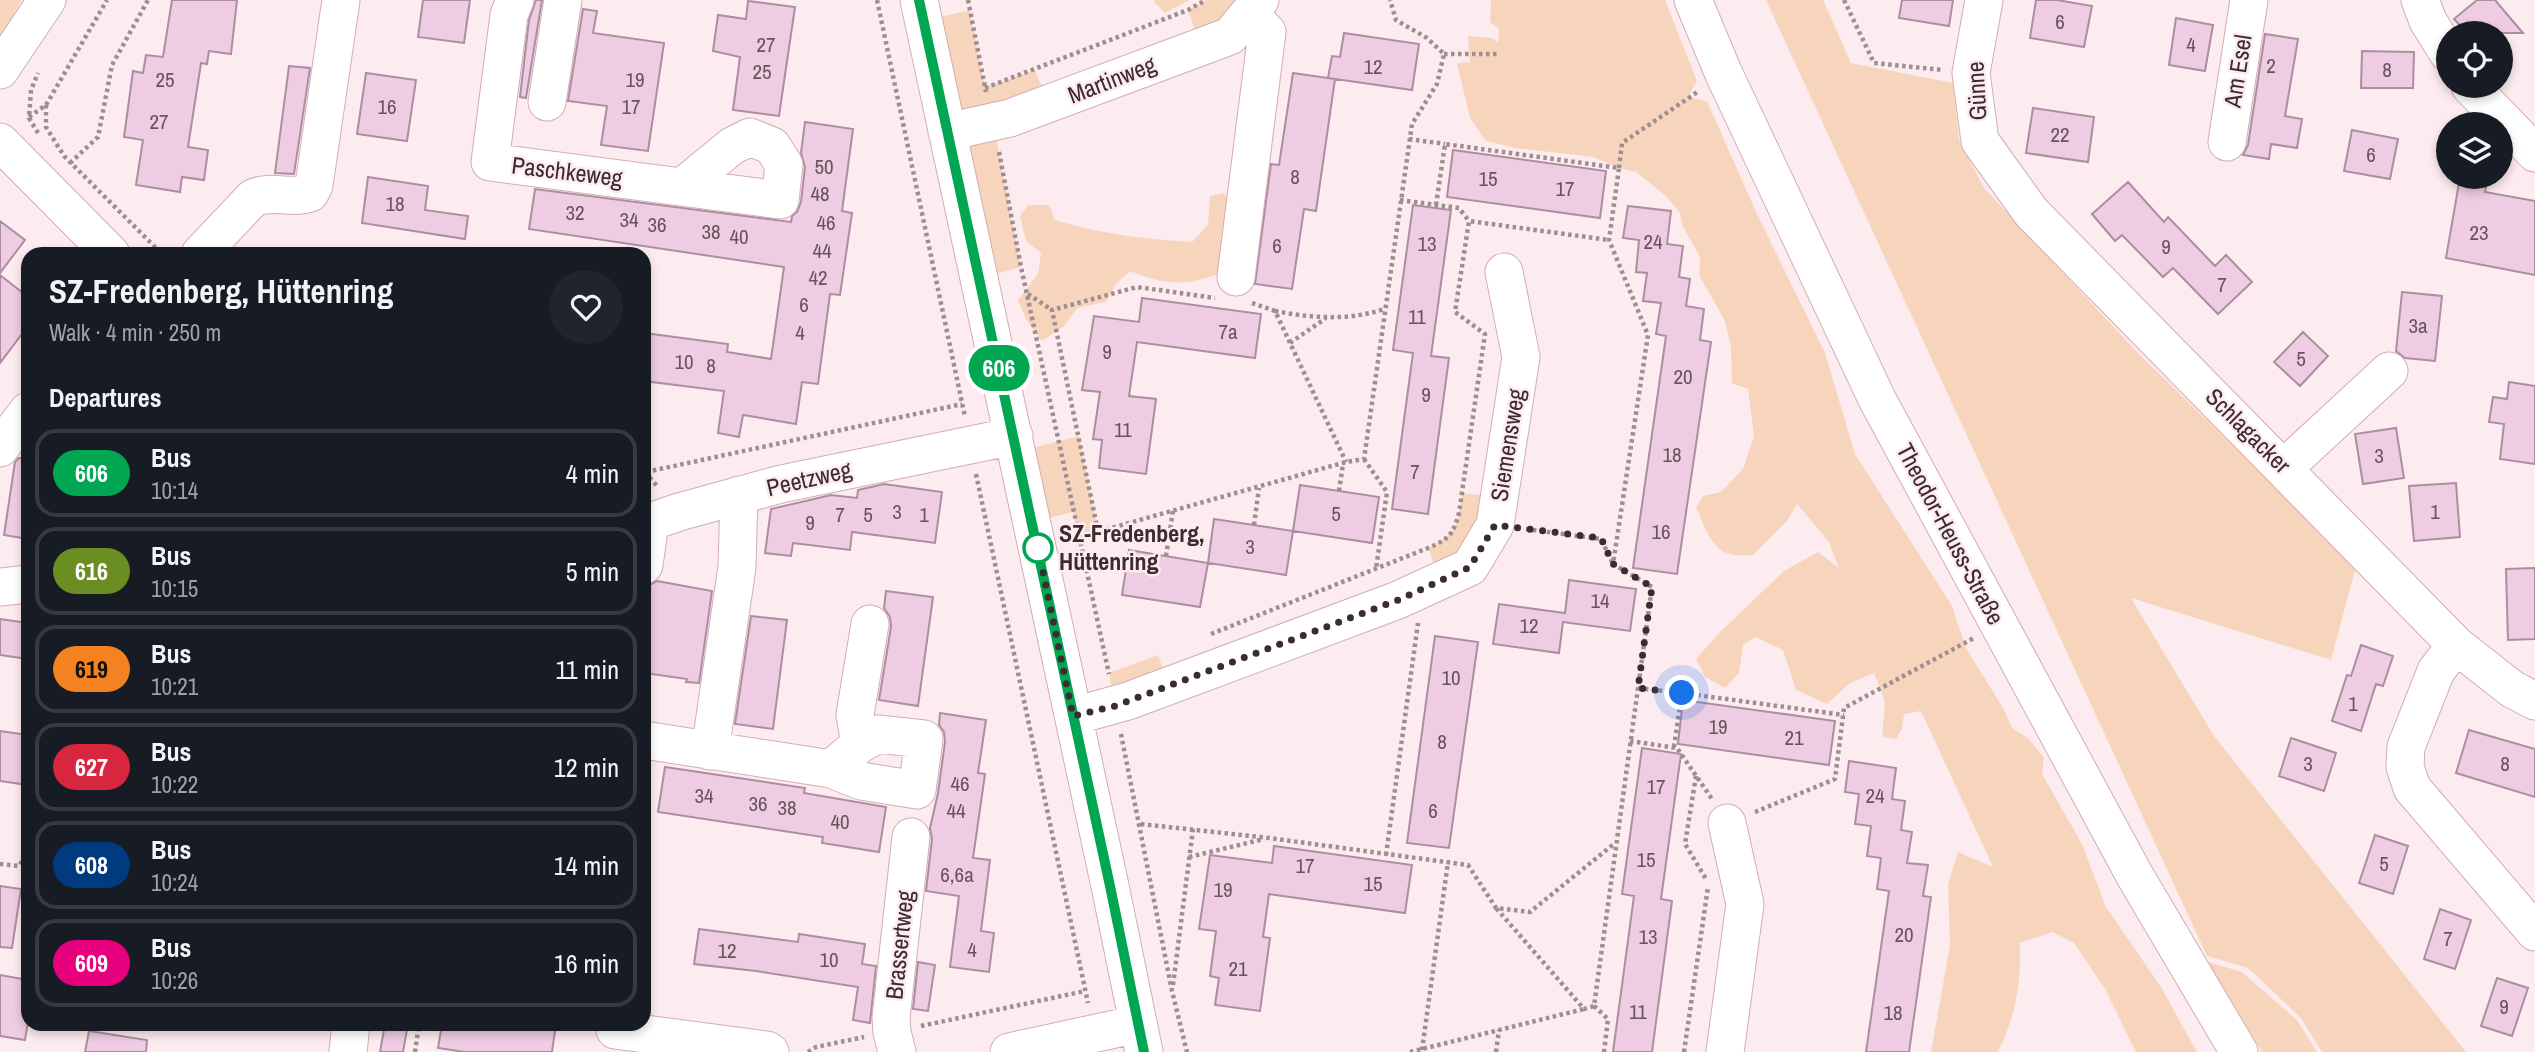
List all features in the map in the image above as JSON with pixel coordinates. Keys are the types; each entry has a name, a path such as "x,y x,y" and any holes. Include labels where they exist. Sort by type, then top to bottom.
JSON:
{"street":[{"path":"0,70 47,0"},
{"path":"207,247 253,198 262,194 298,197 310,193 314,184 341,0"},
{"name":"Paschkeweg","path":"515,0 509,15 490,162 682,187"},
{"path":"547,102 563,0"},
{"path":"919,0 1141,1038 1094,1034 1009,1052"},
{"name":"Theodor-Heuss-Straße","path":"1693,0 1723,72 1877,399 2135,876 2239,1052"},
{"name":"Günne","path":"1980,141 1971,73 1984,0"},
{"name":"Am Esel","path":"2227,142 2249,0"},
{"path":"2420,0 2436,34"},
{"path":"1230,288 1267,32 1254,7"},
{"name":"Martinweg","path":"947,132 989,104 1049,104 1230,36 1254,7"},
{"path":"2482,98 2535,153"},
{"name":"Schlagacker","path":"1980,141 2031,212 2456,645 2512,689 2535,701"},
{"path":"0,142 104,247"},
{"name":"Siemensweg","path":"1073,716 1112,690 1411,594 1470,567 1495,525 1521,357 1504,272"},
{"path":"2284,467 2389,371"},
{"path":"0,448 21,420"},
{"name":"Peetzweg","path":"651,522 780,484 1014,436"},
{"path":"710,751 737,567 739,495"},
{"path":"0,587 21,585"},
{"path":"860,744 855,715 870,624"},
{"path":"2456,645 2436,671 2420,705 2406,747 2405,767 2412,788 2535,932"},
{"path":"651,741 831,769 861,781 917,790 924,739 878,734 860,744 831,769"},
{"path":"1725,1052 1745,904 1727,823"},
{"name":"Brassertweg","path":"894,1042 911,837"},
{"path":"348,1052 350,1031"},
{"path":"623,1031 770,1052"}],"path":[{"path":"29,118 46,105 107,0"},
{"path":"70,163 98,136 112,65 148,0"},
{"path":"877,0 1094,1034"},
{"path":"968,0 1141,824 1172,991 1187,1052"},
{"path":"989,104 1206,0"},
{"path":"1390,0 1396,20 1427,38 1444,54 1497,54"},
{"path":"1844,0 1874,63 1971,73"},
{"path":"1376,569 1387,492 1364,459 1409,139 1412,124 1437,84 1444,54"},
{"path":"1613,564 1648,335 1609,240 1622,143 1706,87"},
{"path":"46,105 46,127 70,163 155,247"},
{"path":"1409,139 1619,168"},
{"path":"1436,205 1445,144"},
{"path":"1400,200 1459,208 1469,221 1609,240"},
{"path":"1208,635 1443,541 1455,531 1485,334 1455,312 1469,221"},
{"path":"1052,310 1137,287 1230,288 1250,303 1303,316 1365,315 1384,309"},
{"path":"1028,294 1052,310 1098,531"},
{"path":"1275,311 1345,463 1339,491"},
{"path":"1290,344 1328,316"},
{"path":"651,471 962,404"},
{"path":"1079,537 1364,459"},
{"path":"1254,525 1259,488"},
{"path":"1166,556 1173,511"},
{"path":"1495,525 1601,538 1613,564 1652,587 1594,1006"},
{"path":"1386,855 1419,612 1411,594"},
{"path":"1630,741 1674,747 1681,751 1727,823 1835,779 1844,708 1975,637"},
{"path":"1112,690 1121,669"},
{"path":"1638,688 1844,715"},
{"path":"1674,747 1682,693"},
{"path":"1684,1052 1708,882 1685,844 1696,775"},
{"path":"1141,824 1468,865 1496,908 1584,1009"},
{"path":"1172,991 1193,829"},
{"path":"1189,857 1269,838"},
{"path":"1496,908 1530,912 1616,842"},
{"path":"1422,1049 1448,862"},
{"path":"0,864 19,866 21,863"},
{"path":"808,1052 816,1047 894,1042 1085,991"},
{"path":"1410,1052 1594,1006"},
{"path":"1594,1006 1608,1019 1604,1052"},
{"path":"1496,1052 1499,1030"},
{"path":"415,1052 418,1031"}],"shaded area":[{"path":"0,0 22,0 0,38"},
{"path":"1155,0 1189,0 1165,13"},
{"path":"1206,0 1260,0 1201,47 1188,10"},
{"path":"1491,0 1665,0 1697,81 1688,97 1707,101 1757,214 1825,353 1855,454 1952,606 1966,648 2003,708 2012,728 2028,738 2044,758 2042,774 2082,844 2106,907 2161,987 2197,1052 2136,1052 2105,989 2074,943 2052,932 2020,943 2016,999 1998,1052 1931,1052 1950,945 1948,884 1958,852 1993,867 1921,711 1904,714 1902,729 1896,739 1882,737 1885,702 1874,673 1850,683 1827,704 1796,690 1783,650 1755,637 1743,645 1739,673 1725,688 1705,677 1696,659 1719,633 1784,571 1818,552 1839,568 1829,542 1797,504 1787,521 1753,555 1729,554 1717,547 1708,534 1696,507 1703,496 1721,492 1743,469 1754,436 1748,389 1732,383 1731,348 1725,321 1699,275 1700,257 1682,225 1680,213 1666,196 1636,172 1593,157 1515,148 1486,141 1470,118 1457,63 1470,62 1468,36 1492,38 1498,43 1499,29 1490,22"},
{"path":"1766,0 1823,0 1851,63 1953,83 1959,140 1984,188 2137,352 2356,566 2331,660 2131,598 2214,736 2466,1052 2322,1052 2301,1018 2248,968 2207,956"},
{"path":"970,10 985,87 1035,70 1049,104 993,121 1021,267 979,279 923,21"},
{"path":"1224,193 1234,211 1230,270 1203,279 1180,282 1158,280 1130,271 1116,284 1106,302 1077,308 1064,326 1042,341 1026,319 1018,300 1038,274 1041,253 1026,241 1020,216 1028,205 1049,205 1055,220 1089,229 1192,242 1208,225 1210,196"},
{"path":"1079,436 1098,531 1079,537 1073,512 1032,522 1017,452"},
{"path":"1462,493 1501,498 1440,580 1428,548 1445,538 1454,527"},
{"path":"1158,655 1169,686 1115,706 1109,673"},
{"path":"2208,962 2242,972 2297,1020 2317,1052 2262,1052"}],"building":[{"path":"172,0 237,0 231,54 209,51 207,64 201,63 188,147 208,150 204,180 182,177 180,192 136,185 143,140 124,137 133,71 143,73 146,55 163,57"},
{"path":"423,0 470,0 464,43 418,37"},
{"path":"536,0 542,0 526,98 520,97 529,20"},
{"path":"1902,0 1953,0 1949,26 1899,18"},
{"path":"2036,0 2057,0 2092,6 2084,47 2030,38"},
{"path":"2477,0 2495,0 2513,21 2456,21 2454,19"},
{"path":"748,1 795,7 779,116 733,110 740,57 713,51 718,15 746,19"},
{"path":"583,9 597,11 593,33 664,43 648,151 601,145 607,106 568,101"},
{"path":"2176,18 2213,25 2205,71 2169,65"},
{"path":"2513,21 2523,33 2513,33"},
{"path":"1344,33 1419,44 1412,90 1328,78 1332,56 1340,57"},
{"path":"2265,34 2298,39 2285,116 2302,119 2297,148 2271,144 2269,159 2243,155 2248,145"},
{"path":"2362,51 2414,52 2413,88 2361,88"},
{"path":"289,66 310,68 294,174 275,173"},
{"path":"366,73 416,80 407,141 357,134"},
{"path":"1293,73 1335,79 1316,211 1304,209 1292,289 1255,284 1271,164 1279,165"},
{"path":"2033,108 2094,117 2088,162 2026,153"},
{"path":"805,122 853,129 842,211 852,213 840,295 830,294 818,384 802,382 796,424 743,415 739,437 718,433 724,391 651,382 651,334 728,344 727,352 771,359 784,267 529,229 535,189 791,222 801,202 805,167 801,153"},
{"path":"2352,130 2398,139 2390,179 2344,171"},
{"path":"1453,150 1606,171 1600,218 1447,197"},
{"path":"368,177 428,186 425,210 468,216 465,239 362,223"},
{"path":"2128,182 2164,222 2168,217 2215,266 2226,255 2252,282 2218,314 2173,268 2163,277 2122,235 2115,241 2092,214"},
{"path":"2458,189 2486,189 2485,192 2535,201 2535,275 2446,258"},
{"path":"1413,205 1451,210 1431,356 1449,358 1428,514 1392,509 1413,353 1393,350"},
{"path":"1628,206 1671,211 1667,244 1683,246 1679,277 1690,279 1686,306 1704,309 1700,340 1711,342 1677,574 1633,568 1666,336 1656,334 1661,303 1643,301 1647,273 1636,272 1639,240 1623,238"},
{"path":"0,221 25,240 0,273"},
{"path":"0,275 21,292 21,335 0,363"},
{"path":"2402,292 2442,296 2435,361 2405,358 2396,351"},
{"path":"1142,298 1261,314 1255,358 1137,342 1129,396 1156,399 1146,474 1099,468 1102,440 1093,439 1100,392 1082,390 1094,316 1139,322"},
{"path":"2303,332 2328,356 2300,386 2274,362"},
{"path":"2509,382 2535,386 2535,464 2500,459 2504,424 2489,422 2493,397 2507,399"},
{"path":"2396,428 2404,478 2363,484 2355,434"},
{"path":"21,458 21,538 4,535 15,462"},
{"path":"2456,483 2460,537 2414,541 2409,486"},
{"path":"884,484 942,492 935,543 852,532 850,550 793,543 791,556 765,553 771,509 831,495 857,498 858,490"},
{"path":"1300,485 1379,497 1372,543 1293,531"},
{"path":"1214,519 1293,531 1286,575 1208,563"},
{"path":"1129,550 1208,563 1200,607 1122,595"},
{"path":"2535,568 2535,639 2508,640 2506,569"},
{"path":"1569,580 1636,589 1630,631 1563,622 1559,653 1493,644 1499,604 1565,613"},
{"path":"657,581 712,591 699,683 651,674 651,584"},
{"path":"886,591 933,597 918,706 879,700 891,627 890,617 884,608"},
{"path":"751,616 787,620 773,729 735,724"},
{"path":"0,619 21,622 21,658 0,655"},
{"path":"1435,636 1478,642 1449,848 1407,843"},
{"path":"2361,645 2393,656 2383,686 2376,684 2361,731 2332,721 2347,675 2351,676"},
{"path":"1683,700 1835,721 1829,765 1678,744"},
{"path":"940,713 986,720 978,773 985,774 973,858 990,860 981,931 994,933 989,972 950,967 959,896 926,891 932,839 930,828 945,742 944,732 939,725"},
{"path":"2469,730 2535,749 2535,797 2456,773"},
{"path":"0,731 21,734 21,784 0,781"},
{"path":"2291,738 2336,753 2324,791 2279,776"},
{"path":"1642,748 1681,754 1661,899 1672,901 1652,1052 1613,1052 1634,896 1622,894"},
{"path":"1849,761 1896,768 1892,799 1905,801 1901,830 1912,832 1907,863 1928,865 1923,896 1931,897 1909,1052 1866,1052 1889,891 1877,889 1881,858 1867,856 1871,826 1855,824 1859,794 1845,792"},
{"path":"665,767 805,788 804,793 886,807 879,852 822,843 823,837 658,812"},
{"path":"2375,835 2408,846 2393,894 2359,883"},
{"path":"1274,846 1412,865 1405,913 1269,894 1263,937 1270,938 1260,1011 1215,1005 1219,978 1210,976 1216,931 1199,929 1210,855 1272,863"},
{"path":"0,886 21,889 12,948 0,947"},
{"path":"2440,909 2471,920 2455,969 2424,959"},
{"path":"699,929 798,942 799,934 865,944 862,964 876,966 870,1023 853,1020 858,987 694,964"},
{"path":"918,962 935,965 928,1011 913,1009"},
{"path":"0,975 21,979 21,1031 26,1031 25,1040 0,1036"},
{"path":"2497,978 2528,988 2512,1036 2481,1026"},
{"path":"89,1031 147,1040 146,1052 85,1052"},
{"path":"384,1031 407,1031 403,1052 380,1052"},
{"path":"441,1031 555,1031 552,1052 465,1052 438,1048"}],"bus line":[{"name":"606","path":"919,0 1144,1052"}],"place":[{"name":"SZ-Fredenberg, Hüttenring","path":"1038,548"}],"route":[{"path":"1038,548 1073,716 1115,706 1398,600 1470,567 1495,525 1601,538 1613,564 1652,587 1638,688 1682,693"}]}
